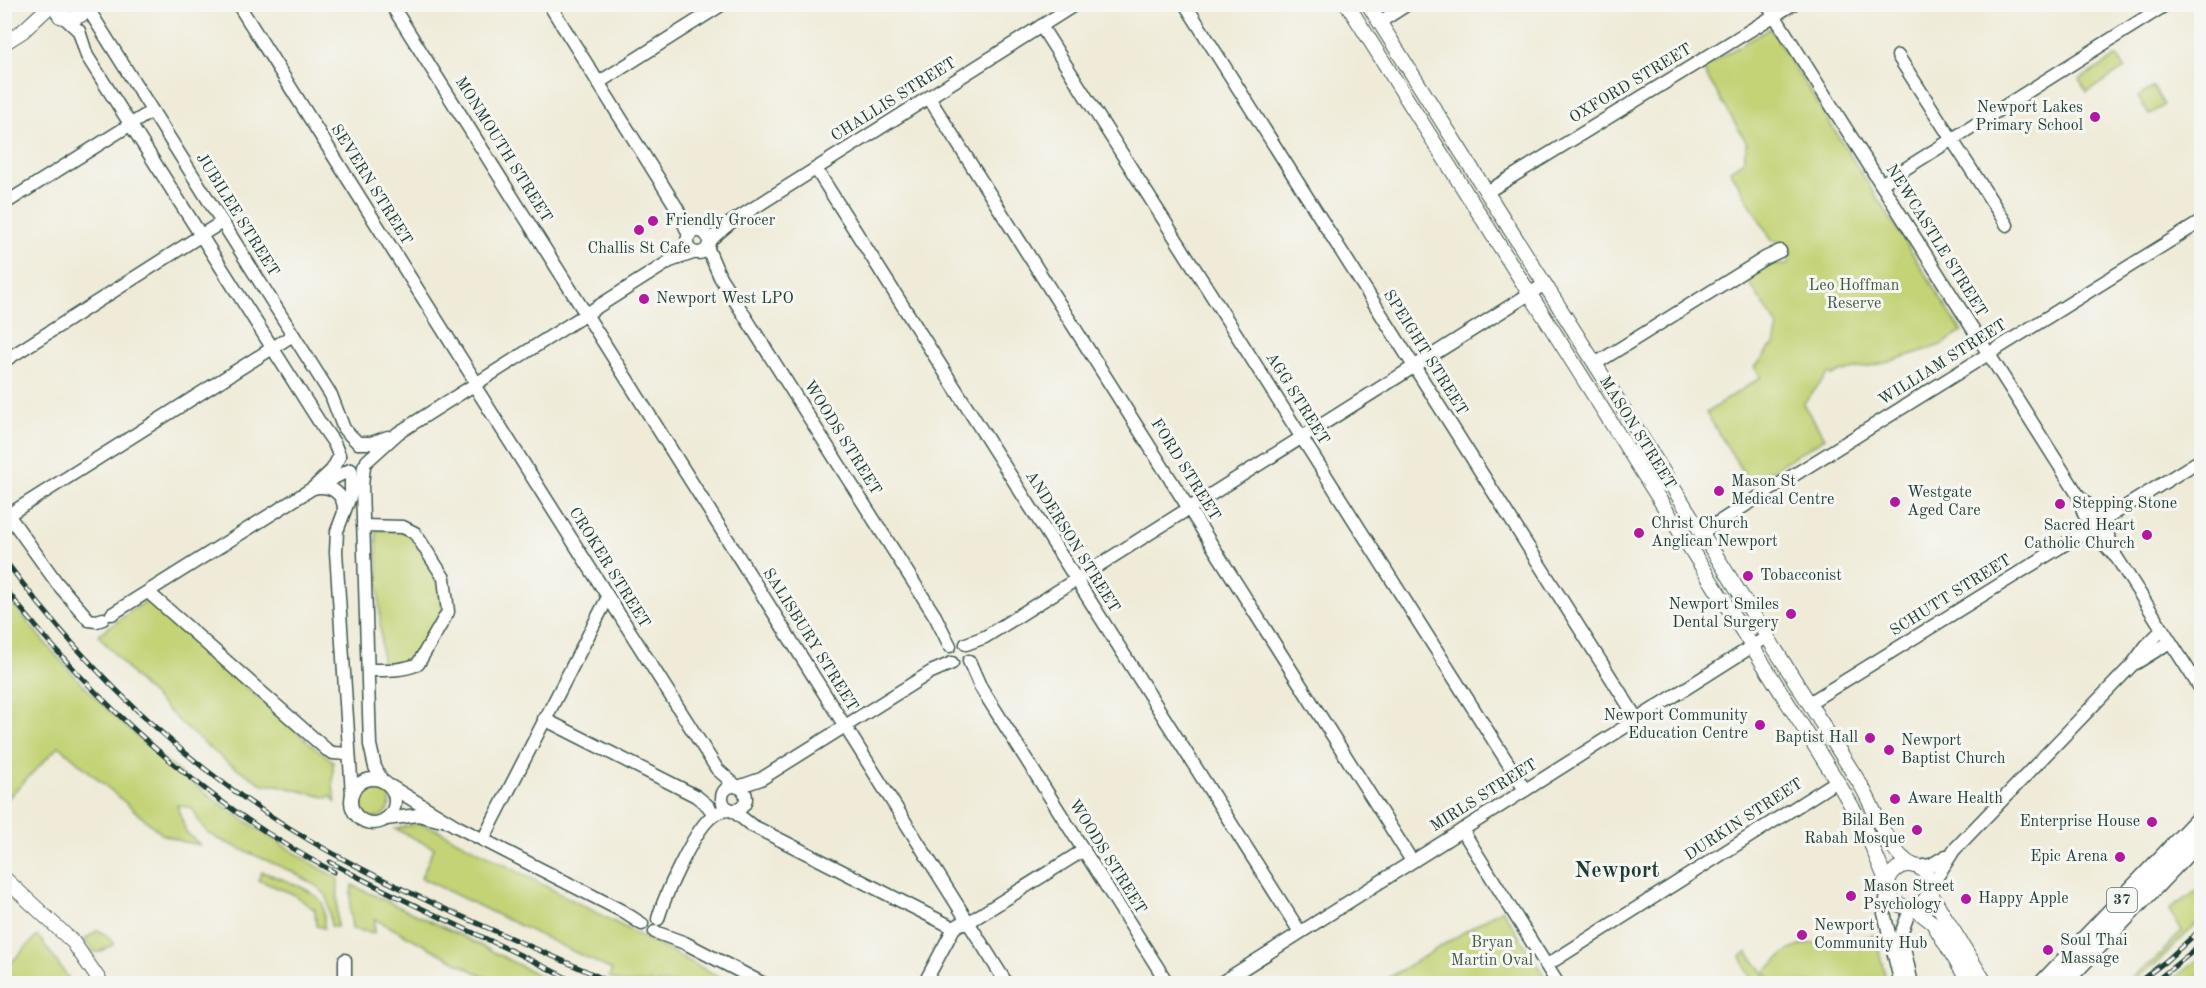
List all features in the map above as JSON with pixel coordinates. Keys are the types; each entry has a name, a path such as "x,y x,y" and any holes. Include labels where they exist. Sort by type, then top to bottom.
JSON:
{"main road":[{"name":"37","path":"2043,984 2202,817"},
{"name":"37","path":"2061,984 2202,836"}],"street":[{"path":"4,43 23,31 53,4 56,13 79,31 87,56 200,237 334,443 342,465 350,470 358,470 366,463"},
{"path":"23,31 64,18 79,16 85,4"},
{"name":"JUBILEE STREET","path":"85,4 333,398 344,429 359,443"},
{"name":"SEVERN STREET","path":"238,4 475,385"},
{"name":"MONMOUTH STREET","path":"391,4 585,314"},
{"name":"WOODS STREET","path":"549,4 1168,984"},
{"path":"598,83 723,4"},
{"name":"CHALLIS STREET","path":"366,463 398,433 1076,4"},
{"name":"SPEIGHT STREET","path":"1185,4 1637,719"},
{"name":"MASON STREET","path":"1347,4 1837,781 1864,827 1888,886"},
{"name":"MASON STREET","path":"1368,4 1862,787 1896,852 1905,861 1916,866"},
{"path":"1380,22 1408,4"},
{"name":"NEWCASTLE STREET","path":"1767,4 2078,495 2092,509 2096,524 2108,533 2117,558 2170,642 2197,674 2202,691"},
{"name":"OXFORD STREET","path":"1487,192 1793,4"},
{"path":"1881,184 2167,4"},
{"name":"AGG STREET","path":"1041,26 1525,790"},
{"path":"1898,57 2007,225"},
{"name":"FORD STREET","path":"929,98 1412,861"},
{"path":"4,204 152,111"},
{"name":"ANDERSON STREET","path":"816,169 1300,932"},
{"name":"WILLIAM STREET","path":"1701,533 2202,221"},
{"path":"4,361 222,222"},
{"path":"1595,364 1765,258 1780,251"},
{"path":"652,922 699,832 702,818 712,811 728,787 761,779 1545,284"},
{"name":"SALISBURY STREET","path":"585,314 1007,984"},
{"path":"293,335 6,512 57,583 89,620 97,621 314,488 350,470"},
{"name":"CROKER STREET","path":"475,385 717,768 737,786"},
{"name":"CHALLIS STREET","path":"359,443 371,443 398,433"},
{"path":"314,488 332,470 345,445 351,442 359,443 367,451 362,486 371,752 375,767 395,795 393,812 386,819"},
{"name":"SCHUTT STREET","path":"1809,703 2202,459"},
{"path":"350,470 351,494 337,531 336,552 353,809 361,819 372,823 408,815 423,815 456,826"},
{"path":"314,488 327,487 339,494 344,502 344,513"},
{"path":"363,526 403,527 415,533 444,578 448,602 448,612 418,664 392,671 369,670"},
{"path":"147,592 325,748 333,753 349,754"},
{"path":"483,840 608,597"},
{"path":"1901,984 1884,913 1891,875 1904,866 1933,864 1954,849 2132,665 2162,630"},
{"name":"MIRLS STREET","path":"1219,984 1767,637"},
{"path":"2132,665 2170,642"},
{"path":"544,719 696,796 712,811 740,809 761,779"},
{"name":"CROKER STREET","path":"717,768 723,793"},
{"path":"352,794 362,782 372,779 386,784 456,826 622,911 652,922 685,943 764,984"},
{"name":"DURKIN STREET","path":"1547,965 1837,781"},
{"path":"737,786 745,792 748,815 758,828"},
{"path":"723,793 723,803 748,824 954,928"},
{"path":"1462,830 1558,984"},
{"path":"1912,984 1901,934 1911,907 1924,900 1954,849"},
{"path":"924,984 954,928 969,922 1084,850"},
{"path":"1916,866 1927,875 1929,890 1986,984"},
{"path":"4,878 73,943 102,984"},
{"path":"1888,886 1895,902 1911,907 1933,923 1970,984"},
{"path":"345,960 345,984"}],"green space":[{"name":"Leo Hoffman Reserve","path":"1770,28 1962,332 1941,345 1885,363 1840,372 1832,376 1829,373 1803,404 1825,438 1750,483 1706,413 1761,377 1754,367 1774,345 1778,326 1750,284 1748,276 1770,265 1788,265 1791,252 1784,242 1772,241 1730,170 1743,162 1747,143 1702,68"},
{"path":"2117,56 2125,68 2087,92 2079,80"},
{"path":"2153,87 2164,105 2149,115 2138,97"},
{"path":"376,530 408,532 439,575 443,611 418,657 411,661 382,664"},
{"path":"5,593 63,663 127,728 161,758 234,813 338,878 337,927 331,926 327,896 318,887 295,873 208,833 192,808 177,805 186,832 200,845 162,834 59,746 5,801"},
{"path":"147,600 333,761 333,787 336,803 330,795 329,798 277,785 264,785 228,763 187,729 137,680 98,635"},
{"path":"373,784 385,789 390,801 385,813 373,818 361,813 356,801 361,789"},
{"path":"416,824 436,829 731,983 623,983 609,977 612,970 421,878 434,848 395,829"},
{"path":"262,872 305,889 320,899 324,908 324,928 316,926 315,910 291,893 258,880"},
{"path":"352,885 462,936 554,983 496,983 375,919 374,933 352,929 350,909"},
{"path":"2201,888 2201,919 2156,964 2128,983 2124,983 2152,963 2182,931 2169,910"},
{"name":"Bryan Martin Oval","path":"1502,909 1549,983 1380,983"},
{"path":"98,930 109,937 114,944 100,952 94,952 84,940"},
{"path":"1875,935 1887,983 1774,983 1765,971 1788,951 1804,944 1825,942 1834,944"},
{"path":"37,936 72,983 5,983 5,969"},
{"path":"1747,952 1770,983 1754,982 1741,956"},
{"path":"2201,957 2201,973 2188,983 2168,983"}],"railway":[{"path":"4,559 38,603 112,686 194,760 237,793 283,824 366,871 615,984"},
{"path":"4,587 75,670 154,747 241,815 286,845 334,872"},
{"path":"330,862 578,984"},
{"path":"2136,984 2166,961 2202,928"},
{"path":"2152,984 2202,944"}],"place":[{"name":"Newport Lakes Primary School","path":"2095,117"},
{"name":"Friendly Grocer","path":"653,221"},
{"name":"Challis St Cafe","path":"639,230"},
{"name":"Newport West LPO","path":"644,299"},
{"name":"Mason St Medical Centre","path":"1719,491"},
{"name":"Westgate Aged Care","path":"1895,502"},
{"name":"Stepping Stone","path":"2060,504"},
{"name":"Christ Church Anglican Newport","path":"1639,533"},
{"name":"Sacred Heart Catholic Church","path":"2147,535"},
{"name":"Tobacconist","path":"1748,576"},
{"name":"Newport Smiles Dental Surgery","path":"1791,614"},
{"name":"Newport Community Education Centre","path":"1760,725"},
{"name":"Baptist Hall","path":"1870,738"},
{"name":"Newport Baptist Church","path":"1889,750"},
{"name":"Aware Health","path":"1895,799"},
{"name":"Enterprise House","path":"2152,822"},
{"name":"Bilal Ben Rabah Mosque","path":"1917,830"},
{"name":"Epic Arena","path":"2120,857"},
{"name":"Mason Street Psychology","path":"1851,896"},
{"name":"Happy Apple","path":"1966,899"},
{"name":"Newport Community Hub","path":"1802,935"},
{"name":"Soul Thai Massage","path":"2048,950"}],"district":[{"name":"Newport","path":"1617,871"}]}
